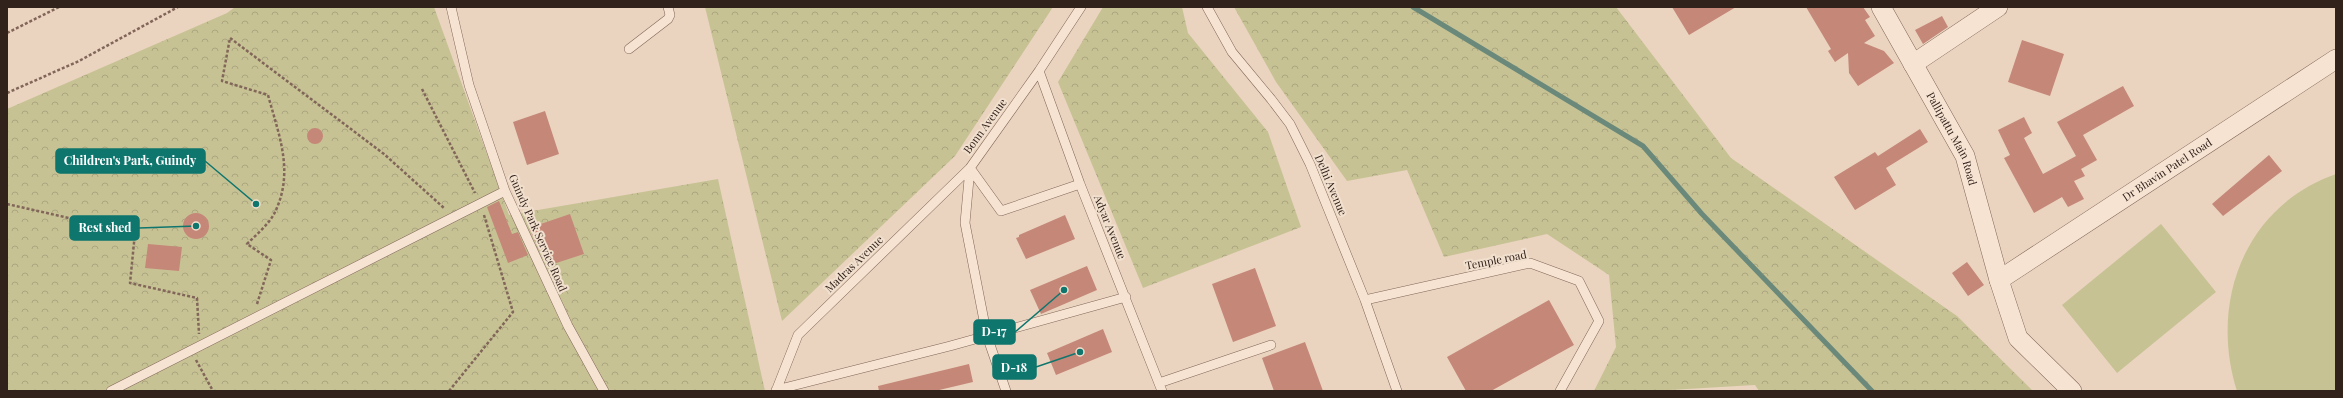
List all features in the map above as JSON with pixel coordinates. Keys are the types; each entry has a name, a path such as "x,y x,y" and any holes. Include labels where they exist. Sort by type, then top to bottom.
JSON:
{"street":[{"name":"Pallipattu Main Road","path":"1881,7 1965,156 1999,280 2018,338 2072,391"},
{"path":"1914,64 1998,7"},
{"name":"Dr Bhavin Patel Road","path":"1999,280 2336,58"}],"lane":[{"name":"Guindy Park Service Road","path":"451,7 469,85 505,191 568,326 604,391"},
{"path":"629,49 668,19 670,15 668,7"},
{"name":"Bonn Avenue","path":"1006,391 987,336 965,222 970,168 1039,71 1081,7"},
{"name":"Delhi Avenue","path":"1207,7 1232,52 1272,98 1290,124 1310,164 1365,300 1397,391"},
{"name":"Adyar Avenue","path":"1039,71 1080,184 1161,387"},
{"path":"970,168 1001,211 1080,184"},
{"name":"Madras Avenue","path":"776,390 798,335 970,168"},
{"path":"111,391 505,191"},
{"name":"Temple road","path":"1365,300 1530,263 1579,281 1599,321 1560,391"},
{"path":"776,390 987,336 1126,297"},
{"path":"1161,387 1271,344"}],"path":[{"path":"7,33 59,7"},
{"path":"7,94 79,61 178,7"},
{"path":"255,318 258,298 270,260 247,244 274,215 284,188 285,160 268,95 222,82 230,38 384,154 454,217"},
{"path":"422,89 481,204 514,312 449,391"},
{"path":"7,204 135,234 130,283 197,298 200,346"},
{"path":"190,351 213,391"}],"green space":[{"path":"235,7 434,7 509,215 718,179 765,391 7,391 7,109 227,13"},
{"path":"705,7 1053,7 955,156 782,321"},
{"path":"1103,7 1182,7 1188,33 1268,132 1301,227 1143,288 1058,82"},
{"path":"1234,7 1616,7 1731,158 1957,316 2033,391 1759,391 1755,385 1653,391 1594,391 1616,347 1609,275 1547,234 1444,257 1407,170 1347,181 1276,82"},
{"path":"2336,174 2336,391 2237,391 2229,358 2228,324 2232,292 2242,262 2257,234 2278,209 2304,189"},
{"path":"2161,224 2216,292 2117,373 2062,305"}],"building":[{"path":"1672,7 1736,7 1689,35"},
{"path":"1806,7 1863,7 1870,17 1865,20 1875,36 1864,43 1884,51 1894,63 1858,86 1849,73 1848,53 1835,62 1828,51 1831,49"},
{"path":"1942,16 1948,27 1923,44 1915,30"},
{"path":"2022,40 2064,54 2050,96 2008,82"},
{"path":"2123,86 2134,106 2083,135 2097,160 2081,169 2085,176 2074,181 2084,199 2068,207 2062,197 2034,213 2004,158 2010,155 1998,130 2024,117 2032,133 2024,138 2043,174 2076,156 2057,122"},
{"path":"545,111 559,154 527,165 513,122"},
{"path":"312,128 318,128 323,133 321,142 318,144 312,144 307,139 307,133"},
{"path":"1920,129 1928,142 1886,168 1896,185 1855,210 1834,177 1875,152 1878,156"},
{"path":"2269,155 2282,171 2223,216 2212,204"},
{"path":"499,201 512,234 518,232 528,255 508,263 487,207"},
{"path":"196,213 205,217 209,226 205,235 196,239 187,235 183,226 187,217"},
{"path":"570,214 584,254 547,266 541,249 539,250 529,228"},
{"path":"1065,215 1075,239 1026,259 1016,238 1019,237 1019,235"},
{"path":"148,244 182,247 179,271 145,268"},
{"path":"1967,262 1984,285 1968,296 1952,273"},
{"path":"1087,266 1097,290 1041,314 1030,290"},
{"path":"1255,268 1276,326 1233,342 1212,284"},
{"path":"1549,300 1574,345 1491,391 1466,391 1447,357"},
{"path":"1103,329 1112,352 1056,375 1047,353"},
{"path":"1305,342 1323,391 1274,391 1262,358"},
{"path":"969,364 973,382 935,391 879,391 878,386"}],"waterway":[{"path":"1413,7 1643,146 1702,214 1872,391"}],"place":[{"name":"Children's Park, Guindy","path":"256,204"},
{"name":"Rest shed","path":"196,226"},
{"name":"D-17","path":"1064,290"},
{"name":"D-18","path":"1080,352"}]}
